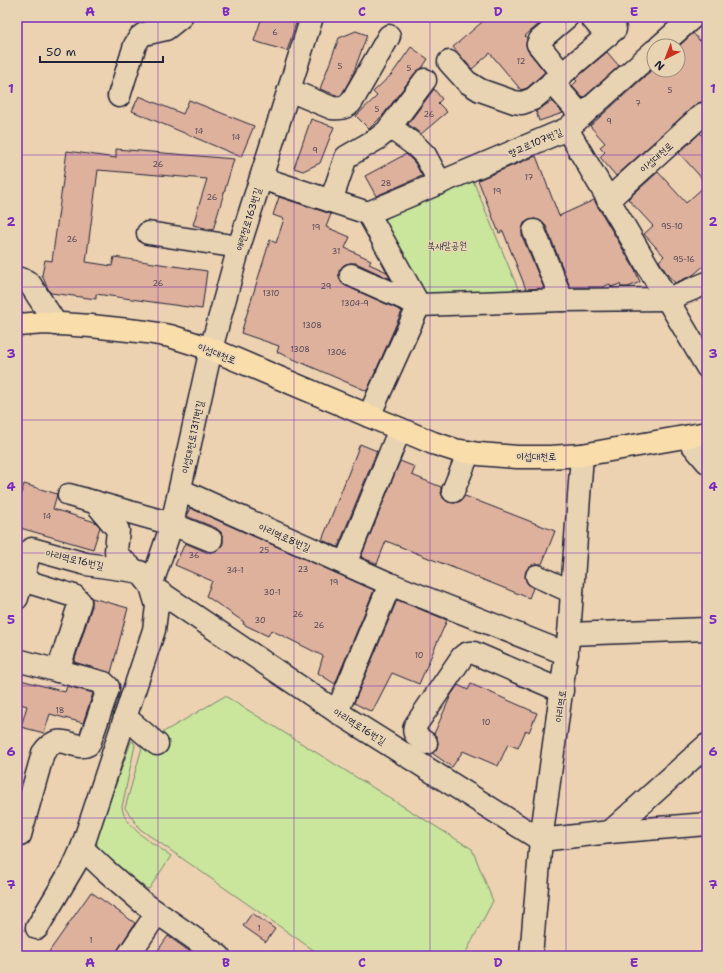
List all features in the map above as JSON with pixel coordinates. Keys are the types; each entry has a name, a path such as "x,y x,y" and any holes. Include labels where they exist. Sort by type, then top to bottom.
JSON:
{"main road":[{"name":"이섭대천로","path":"17,325 56,324 91,326 170,336 211,349 433,443 469,452 517,457 582,455 707,433"}],"street":[{"path":"119,96 135,45 140,36 166,29 181,17"},
{"name":"애련정로163번길","path":"211,349 239,247 312,17"},
{"path":"567,17 540,40 538,44 557,78 574,122 608,200 707,367"},
{"path":"449,62 472,86 514,102 528,102 611,32 591,17"},
{"path":"669,38 693,17"},
{"path":"704,17 707,21"},
{"path":"289,90 332,108 346,107 352,101 389,36"},
{"name":"향교로107번길","path":"368,214 574,122 646,58"},
{"path":"331,201 346,157 377,139 387,131 425,80"},
{"name":"이섭대천로","path":"608,200 703,114"},
{"path":"390,127 416,146 425,155 440,183"},
{"path":"261,178 368,214 419,306"},
{"path":"534,231 562,300"},
{"path":"148,233 239,247"},
{"path":"351,275 419,306 562,300 668,299 707,283"},
{"path":"17,278 30,284 56,324"},
{"path":"369,416 419,306"},
{"name":"이섭대천로1311번길","path":"151,586 172,524 211,349"},
{"path":"349,554 400,429"},
{"path":"686,437 707,462"},
{"path":"453,491 469,452"},
{"name":"아리역로","path":"531,956 541,840 568,644 582,455"},
{"name":"아리역로8번길","path":"180,490 390,584 568,644"},
{"path":"69,495 172,524 211,540"},
{"path":"95,502 118,530 117,555 135,571"},
{"name":"아리역로16번길","path":"20,589 31,550 86,564 140,572 151,586 337,712 541,840"},
{"path":"537,576 572,592"},
{"path":"337,712 390,584"},
{"path":"37,928 75,864 82,848 154,630 157,606 151,586"},
{"path":"20,589 74,596 80,602 58,671"},
{"path":"568,644 707,628"},
{"path":"426,743 416,736 414,730 415,726 462,657 470,652 562,691"},
{"path":"17,660 104,683 108,687 91,743 81,746 60,741 49,746 43,753 20,835"},
{"path":"125,717 157,744"},
{"path":"610,832 707,745"},
{"path":"541,840 610,832 707,824"},
{"path":"82,848 142,902 219,956"},
{"path":"128,956 157,913"}],"green space":[{"name":"북새말공원","path":"472,178 521,296 421,301 384,224 387,217"},
{"path":"225,696 472,849 493,901 464,956 322,956 140,829 125,808 143,744"},
{"path":"133,741 135,745 122,807 124,815 134,829 171,856 149,889 103,855 97,845 97,837 131,742"}],"building":[{"path":"262,17 298,17 287,51 254,41"},
{"path":"488,17 547,17 525,36 527,38 526,45 528,51 545,72 527,88 521,90 490,53 472,69 453,47"},
{"path":"356,31 367,35 353,74 342,94 339,96 320,89 339,38"},
{"path":"693,33 707,49 707,102 701,102 695,105 616,176 600,157 605,152 600,147 605,143 590,126 646,75 646,78 686,78 686,40"},
{"path":"411,47 428,59 422,68 415,73 383,115 369,129 356,116 377,96 373,92 392,74"},
{"path":"607,52 619,66 583,98 572,86 577,81 575,79"},
{"path":"434,89 442,99 438,103 447,112 421,134 408,124"},
{"path":"139,96 183,114 189,100 254,126 241,157 132,111"},
{"path":"552,101 563,113 539,121 536,111"},
{"path":"311,119 334,127 320,163 303,171 294,168"},
{"path":"700,133 707,140 707,184 679,153"},
{"path":"116,149 234,159 213,230 193,225 207,179 98,170 86,262 112,266 114,257 207,271 202,309 96,294 96,299 51,293 49,291 42,275 45,260 52,261 67,151 116,158"},
{"path":"406,154 415,163 422,176 376,196 365,176"},
{"path":"536,156 559,216 594,200 635,270 640,282 628,287 621,287 620,284 611,287 610,284 602,287 570,287 546,226 541,221 535,219 524,223 522,236 544,288 526,289 503,231 499,233 478,180"},
{"path":"658,172 686,203 707,184 707,263 693,275 675,283 659,261 664,256 644,234 653,226 628,199"},
{"path":"279,197 331,214 326,227 350,237 345,248 371,260 369,264 387,272 390,279 356,263 344,265 339,270 341,282 346,286 402,311 367,391 277,352 279,346 241,333 270,240 276,243 284,219 273,215"},
{"path":"360,444 377,451 338,547 322,540"},
{"path":"400,461 415,467 412,475 441,487 443,498 448,502 455,503 461,501 465,496 555,531 542,564 530,566 526,571 525,578 527,583 533,588 529,598 386,541 377,564 361,557"},
{"path":"24,484 57,494 53,509 95,522 100,527 93,549 17,527 17,508"},
{"path":"190,508 374,590 335,684 318,673 323,656 271,630 268,636 243,624 244,622 206,596 212,581 175,565 185,543 206,552 218,550 223,544 221,532 216,528 186,516"},
{"path":"92,598 128,608 111,673 74,662 92,606"},
{"path":"397,600 447,620 419,684 392,673 372,712 354,703"},
{"path":"17,679 65,692 67,686 93,693 83,723 50,714 44,733 21,727 27,706 17,703"},
{"path":"471,684 537,713 529,732 526,730 518,748 508,744 498,766 463,751 452,767 432,753 436,750 438,744 437,738 434,734 451,695 458,685 468,690"},
{"path":"91,892 135,923 117,951 113,956 46,956"},
{"path":"252,913 275,929 266,942 243,926"},
{"path":"168,936 196,956 154,956"}]}
